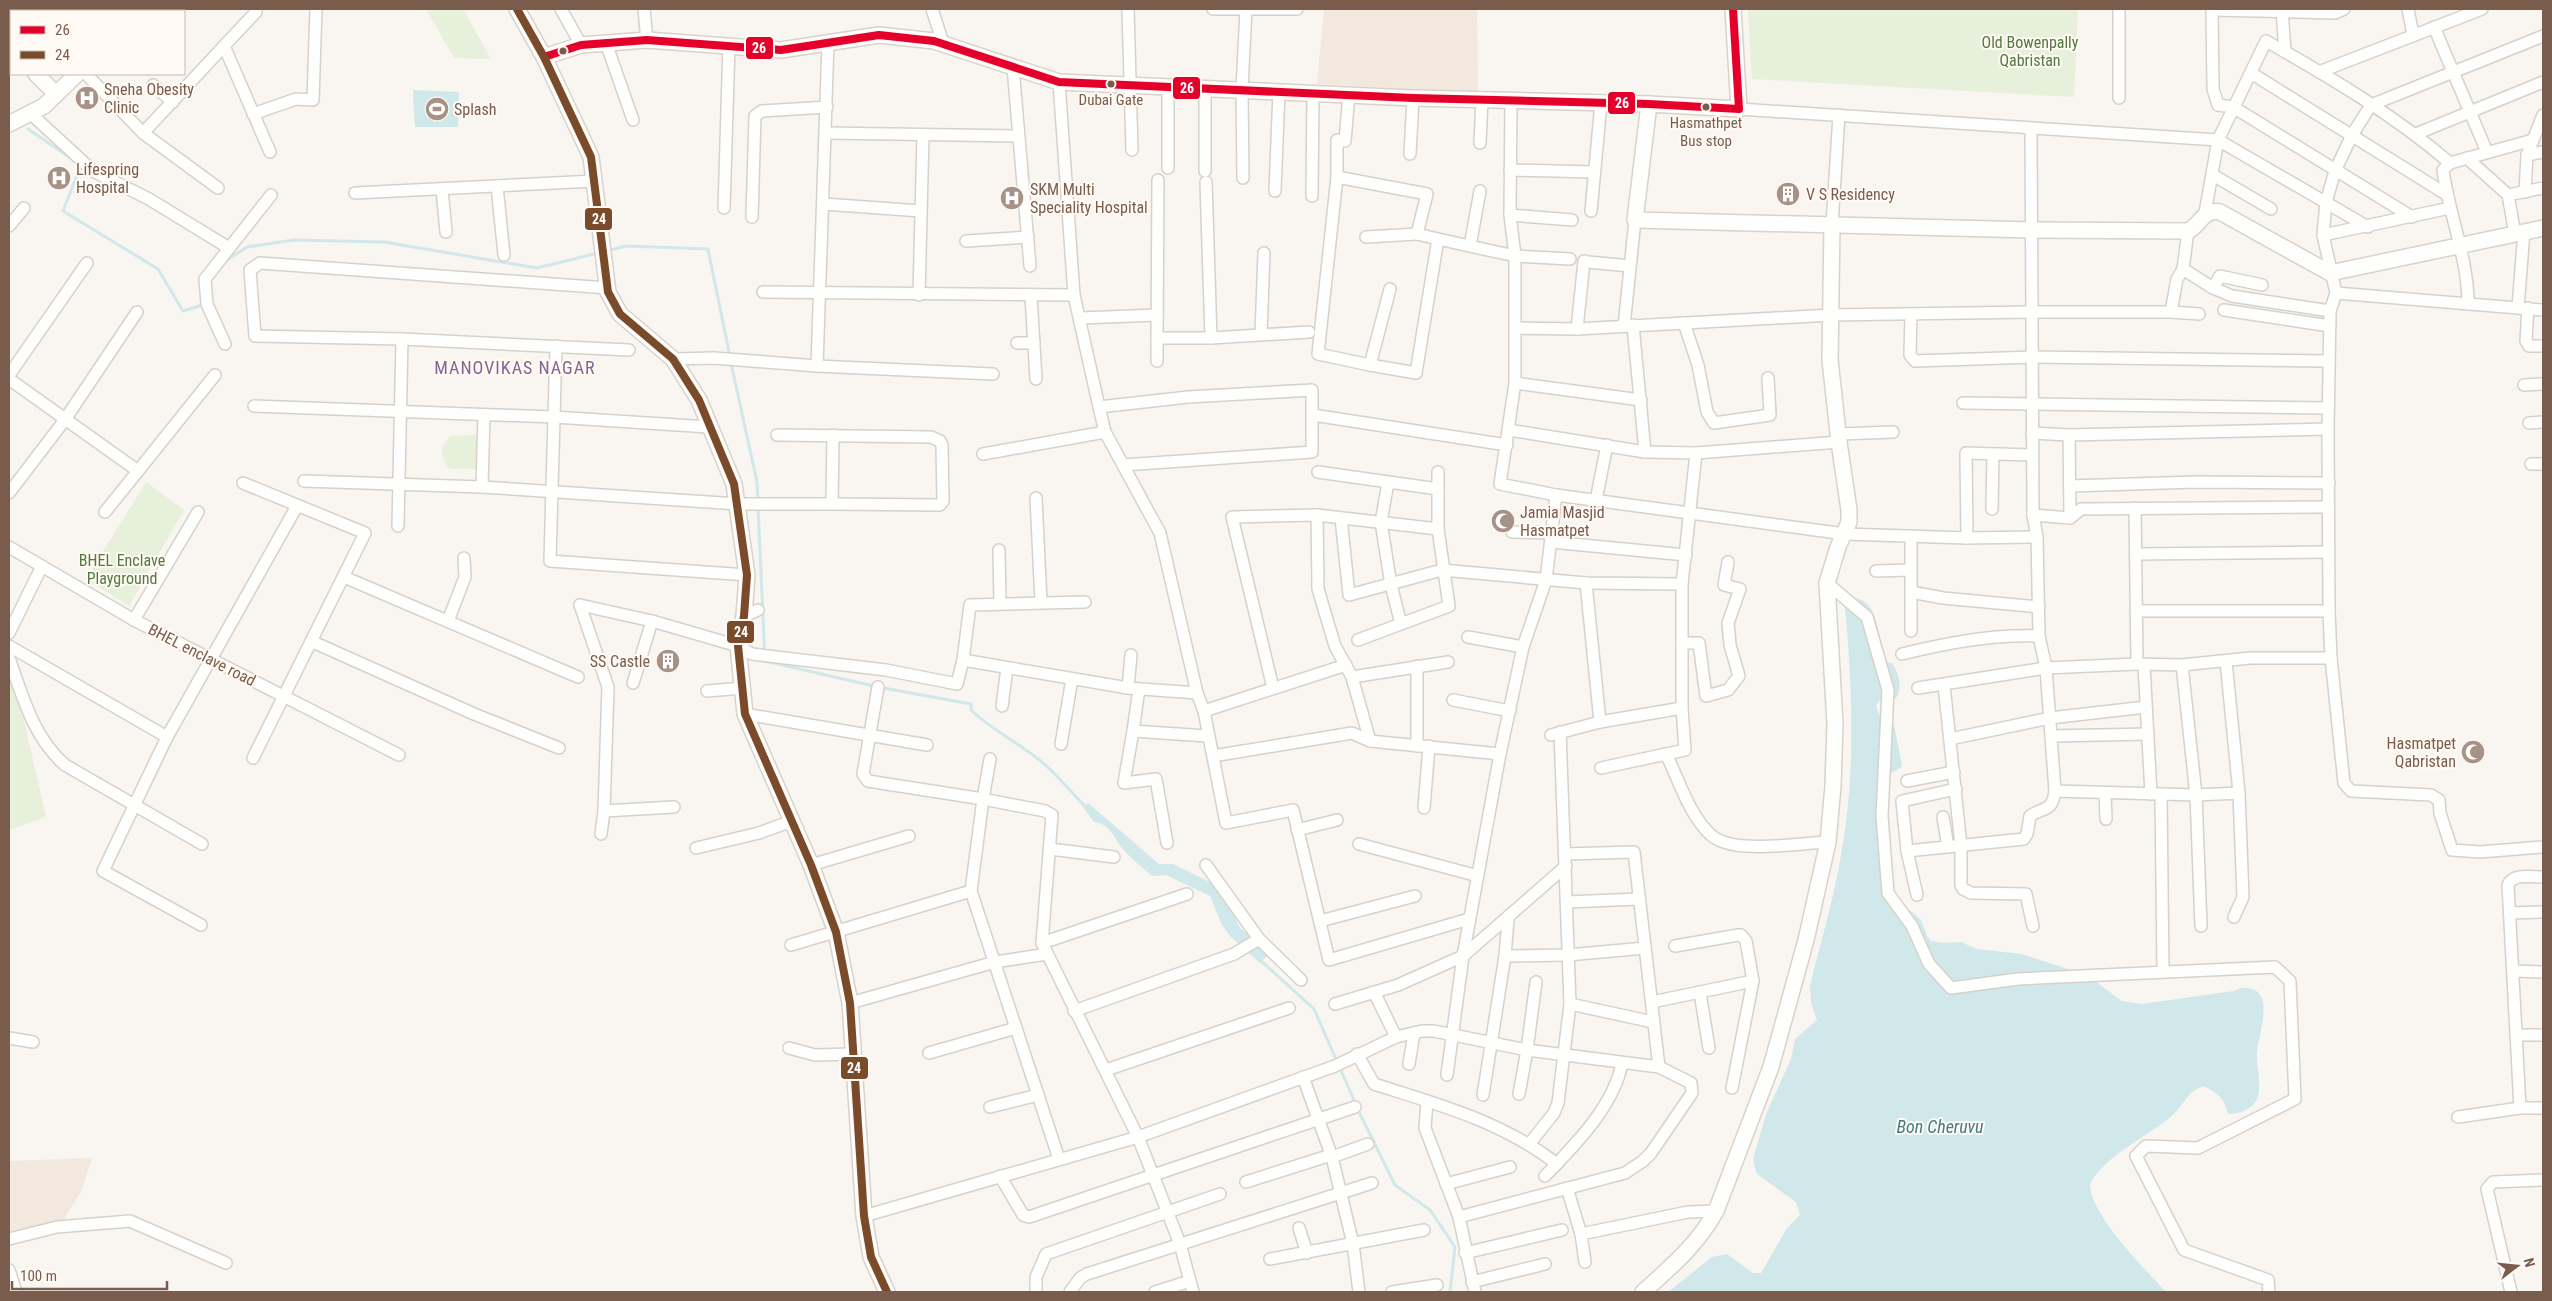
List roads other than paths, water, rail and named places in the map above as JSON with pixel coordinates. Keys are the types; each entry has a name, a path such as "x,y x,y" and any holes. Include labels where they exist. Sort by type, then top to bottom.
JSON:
{"street":[{"path":"253,114 296,98 313,100 316,9"},
{"path":"517,9 544,57 585,141 595,181 608,281 620,314 673,360 700,400 709,427 745,505 747,575 744,616 738,646 745,714 811,865 836,932 850,1003 864,1216 871,1257 887,1292"},
{"path":"561,9 581,45"},
{"path":"644,9 647,40"},
{"path":"932,9 943,44"},
{"path":"1128,9 1132,86 1132,150"},
{"path":"1213,9 1296,9"},
{"path":"1733,9 1739,109"},
{"path":"2119,9 2119,98"},
{"path":"2344,9 2335,13 2212,9 2213,89 2218,105 2233,107 2412,216"},
{"path":"2408,9 2413,35"},
{"path":"2319,72 2482,9"},
{"path":"1243,178 1242,89 1246,10"},
{"path":"2282,10 2285,52"},
{"path":"144,133 256,12"},
{"path":"2434,27 2487,152"},
{"path":"544,57 581,45 647,40 781,50 879,35 919,38 943,44 1059,82 1168,88 1314,92 1413,98 1649,104 2218,140 2368,227"},
{"path":"2543,36 2371,105 2352,135 2336,171 2326,202 2323,235 2336,293 2330,311 2328,552 2331,658 2340,761 2344,784 2351,791 2431,795 2439,800 2440,813 2452,850 2480,852 2543,847"},
{"path":"1635,220 2031,230 2188,231 2192,229 2205,213 2218,140 2266,41 2319,72 2416,134 2450,162"},
{"path":"606,43 632,120"},
{"path":"817,366 828,43"},
{"path":"724,208 729,45"},
{"path":"224,46 270,152"},
{"path":"1013,67 1030,266"},
{"path":"2251,73 2446,194"},
{"path":"37,75 56,94"},
{"path":"9,124 44,106 77,75"},
{"path":"87,75 144,133 218,188"},
{"path":"1059,82 1074,295 1099,407 1105,432 1160,533 1197,692 1204,711 1207,736 1213,756 1226,823 1293,810 1328,960 1469,918"},
{"path":"2416,134 2543,83"},
{"path":"153,85 173,102"},
{"path":"1168,88 1168,168"},
{"path":"1206,88 1206,177 1211,338"},
{"path":"1275,191 1279,91"},
{"path":"1312,196 1314,92"},
{"path":"1349,94 1345,140 1337,140 1336,176 1318,354 1416,373 1438,239"},
{"path":"1410,154 1413,98"},
{"path":"1480,143 1482,99"},
{"path":"1511,100 1510,215 1515,256 1515,384 1500,484 1556,495 1845,534 1967,538 2037,537"},
{"path":"1592,211 1601,103"},
{"path":"1645,452 1641,400 1629,326 1630,266 1649,104"},
{"path":"752,217 755,116 762,111 827,106"},
{"path":"30,113 93,171 149,199 228,248"},
{"path":"1643,1292 1690,1249 1705,1232 1716,1211 1771,1067 1806,940 1828,842 1833,786 1835,724 1827,583 1838,547 1849,522 1830,360 1832,225 1838,115"},
{"path":"2525,192 2527,155 2543,115"},
{"path":"1907,851 2024,839 2028,834 2030,816 2049,808 2055,792 2046,668 2039,636 2037,537 2033,516 2031,454 2033,357 2031,128"},
{"path":"826,133 1018,136"},
{"path":"919,295 923,135"},
{"path":"2468,304 2468,285 2461,246 2446,194 2443,170 2450,162 2533,140"},
{"path":"2527,155 2543,152"},
{"path":"2467,158 2508,195 2520,233 2526,341 2529,346 2543,346"},
{"path":"1510,170 1594,172"},
{"path":"2213,175 2270,209"},
{"path":"1336,176 1427,194 1417,234"},
{"path":"1157,361 1158,180"},
{"path":"355,193 595,181"},
{"path":"497,186 504,255"},
{"path":"2508,195 2543,188"},
{"path":"442,189 446,232"},
{"path":"1470,246 1480,192"},
{"path":"225,344 207,304 204,279 271,195"},
{"path":"824,204 921,211"},
{"path":"9,226 24,208"},
{"path":"2323,235 2368,227 2450,208"},
{"path":"2205,213 2212,211 2220,212 2330,273 2543,228"},
{"path":"1510,215 1572,220"},
{"path":"2171,312 2177,279 2183,269 2188,231"},
{"path":"1366,236 1417,234 1515,256 1570,259"},
{"path":"966,241 1028,237"},
{"path":"1261,334 1264,253"},
{"path":"9,375 87,262"},
{"path":"1577,330 1586,262 1630,266"},
{"path":"608,281 260,263 250,270 255,336 402,339 628,350"},
{"path":"2183,269 2214,288 2232,296 2330,311"},
{"path":"2214,288 2220,276 2262,285"},
{"path":"1370,365 1390,289"},
{"path":"763,292 1074,295"},
{"path":"2336,293 2543,310"},
{"path":"1031,296 1036,380"},
{"path":"2224,310 2330,326"},
{"path":"9,493 64,420 137,312"},
{"path":"1516,328 1577,330 1831,315 2032,312 2171,312 2199,314"},
{"path":"1911,314 1910,355 1915,361 2033,357 2329,361"},
{"path":"1080,318 1157,315"},
{"path":"1684,323 1698,365 1706,412 1714,423 1764,418 1770,415 1768,378"},
{"path":"1157,338 1211,338 1309,332"},
{"path":"398,526 402,339"},
{"path":"1017,343 1034,343"},
{"path":"556,346 550,562 747,575"},
{"path":"673,360 714,358 817,366 993,374"},
{"path":"106,512 215,375"},
{"path":"9,379 138,471"},
{"path":"1515,384 1641,400"},
{"path":"2524,385 2543,384"},
{"path":"1099,407 1188,397 1312,390 1312,452 1123,465"},
{"path":"1963,403 2328,408"},
{"path":"254,406 554,417 709,427"},
{"path":"482,487 484,415"},
{"path":"1313,415 1507,445"},
{"path":"2529,423 2543,422"},
{"path":"2032,433 2069,435 2328,429"},
{"path":"1509,430 1645,452 1696,453 1893,432"},
{"path":"983,454 1105,432"},
{"path":"304,481 399,486 482,487 553,494 745,505 940,505 942,501 944,457 940,441 931,437 777,435"},
{"path":"832,504 833,435"},
{"path":"2069,435 2070,518"},
{"path":"1596,500 1607,445"},
{"path":"1601,768 1685,750 1682,708 1682,584 1696,453"},
{"path":"1967,538 1966,453 1993,455 2031,454"},
{"path":"1992,509 1993,455"},
{"path":"2531,464 2543,464"},
{"path":"1318,472 1438,489"},
{"path":"1358,640 1449,606 1442,570 1438,529 1438,472"},
{"path":"1388,482 1381,522 1391,585 1401,624"},
{"path":"2070,486 2196,482 2329,483"},
{"path":"243,483 365,534 313,642 253,758"},
{"path":"1447,1075 1462,956 1469,918 1500,754 1523,647 1546,580 1556,495"},
{"path":"1036,498 1041,602"},
{"path":"201,925 103,871 167,737 297,506"},
{"path":"2033,516 2070,518 2081,509 2328,507"},
{"path":"2135,508 2136,611 2140,664 2156,794 2163,972"},
{"path":"134,620 198,512"},
{"path":"1273,688 1232,517 1317,515 1438,529"},
{"path":"1317,515 1318,589 1335,646 1352,678 1370,741"},
{"path":"1341,518 1349,595 1442,570 1586,583 1682,584"},
{"path":"1512,532 1686,555"},
{"path":"1911,536 1911,631"},
{"name":"BHEL enclave road","path":"9,548 134,620 212,658 283,697 399,755"},
{"path":"999,550 1000,603"},
{"path":"2136,554 2328,552"},
{"path":"448,622 465,577 464,558"},
{"path":"1682,643 1699,642 1706,696 1728,690 1739,676 1730,645 1728,623 1740,589 1724,585 1728,562"},
{"path":"9,633 42,566"},
{"path":"1876,571 1910,570"},
{"path":"344,577 578,677"},
{"path":"1586,583 1600,722"},
{"path":"1827,583 1867,617 1888,690 1882,816 1888,893 1912,926 1929,964 1951,988 2018,979 2275,967 2290,981 2295,1099 2198,1148 2146,1146 2136,1156 2184,1250 2268,1280 2269,1292"},
{"path":"1911,592 1943,598 2039,607"},
{"path":"601,834 604,811 608,687 580,605 652,621 738,646 752,654 886,670 957,684 963,660 970,604 1085,602"},
{"path":"744,616 758,610"},
{"path":"2136,611 2329,611"},
{"path":"633,683 652,621"},
{"path":"1902,654 1939,645 2011,635 2039,636"},
{"path":"1468,637 1523,647"},
{"path":"313,642 474,714 559,748"},
{"path":"9,646 167,737"},
{"path":"1131,655 1133,730 1124,783 1156,779 1167,843"},
{"path":"9,658 34,725 51,753 65,766 202,844"},
{"path":"1918,688 2046,668 2140,664 2182,665 2250,658 2331,658"},
{"path":"963,660 1133,689 1197,692"},
{"path":"2226,661 2239,793 2242,897 2234,917"},
{"path":"1352,678 1448,662"},
{"path":"1204,711 1346,665"},
{"path":"2182,665 2196,795 2201,926"},
{"path":"1417,666 1417,746"},
{"path":"1002,706 1007,668"},
{"path":"1061,744 1072,679"},
{"path":"1944,685 1962,846 1961,885 1963,889 1971,893 2023,892 2029,900 2033,926"},
{"path":"878,687 863,774 868,781 983,799 1045,811 1052,815 1044,948 1138,1137 1166,1213 1180,1244 1192,1287 1155,1292"},
{"path":"707,691 742,688"},
{"path":"1453,700 1510,711"},
{"path":"1950,739 2050,718 2146,707"},
{"path":"1530,1143 1554,1113 1558,1103 1570,1004 1566,866 1556,734 1600,722 1682,708"},
{"path":"745,714 927,745"},
{"path":"1133,730 1207,736"},
{"path":"1213,756 1352,733 1370,741 1500,754"},
{"path":"2051,736 2148,734"},
{"path":"1424,808 1429,746"},
{"path":"1666,754 1697,819 1711,836 1724,844 1742,846 1828,842"},
{"path":"990,759 971,891 1059,1160"},
{"path":"1908,781 1954,772"},
{"path":"1917,895 1907,851 1902,801 1956,789"},
{"path":"2055,792 2196,795 2239,793"},
{"path":"2105,794 2106,819"},
{"path":"604,811 674,807"},
{"path":"1943,817 1948,847"},
{"path":"1297,830 1337,820"},
{"path":"696,848 759,833 792,821"},
{"path":"811,865 909,836"},
{"path":"1359,844 1478,876"},
{"path":"1050,849 1114,857"},
{"path":"1565,854 1634,852 1659,1067"},
{"path":"1206,865 1259,939 1301,980"},
{"path":"1336,1004 1398,985 1462,956 1508,919 1566,866"},
{"path":"2520,1108 2508,885 2510,880 2516,878 2543,877"},
{"path":"791,945 971,891"},
{"path":"850,1003 1044,948 1187,894"},
{"path":"1320,921 1415,896"},
{"path":"1567,902 1640,898"},
{"path":"2510,913 2543,912"},
{"path":"1483,1095 1505,956 1508,919"},
{"path":"1674,946 1741,935 1746,941 1753,981 1732,1088"},
{"path":"1074,1010 1234,954 1259,939"},
{"path":"1505,956 1568,955 1645,948"},
{"path":"2513,971 2543,972"},
{"path":"1652,1002 1753,981"},
{"path":"1519,1094 1528,1050 1536,982"},
{"path":"1374,992 1396,1037"},
{"path":"1700,993 1709,1048"},
{"path":"1570,1004 1653,1022"},
{"path":"1106,1070 1289,1008"},
{"path":"929,1053 1016,1028"},
{"path":"864,1216 1138,1137 1335,1066 1396,1037 1414,1033 1434,1031 1564,1056 1659,1067 1690,1083 1692,1093 1651,1153 1639,1164 1624,1173 1459,1217"},
{"path":"1409,1064 1414,1033"},
{"path":"2516,1035 2543,1035"},
{"path":"9,1038 33,1042"},
{"path":"789,1048 815,1055 853,1054"},
{"path":"1352,1057 1374,1084 1488,1122 1530,1143 1558,1164"},
{"path":"1545,1176 1558,1164 1608,1102 1619,1081 1622,1063"},
{"path":"1303,1077 1331,1156 1341,1192 1353,1244 1359,1292"},
{"path":"990,1107 1038,1094"},
{"path":"1426,1101 1425,1128 1459,1217 1473,1287 1545,1264"},
{"path":"1000,1176 1026,1217 1152,1177 1355,1107"},
{"path":"2458,1117 2520,1108 2543,1108"},
{"path":"1246,1182 1368,1144"},
{"path":"1446,1184 1510,1167"},
{"path":"2511,1292 2486,1189 2493,1182 2543,1180"},
{"path":"1070,1292 1075,1283 1086,1274 1372,1183"},
{"path":"1567,1188 1581,1234 1585,1262"},
{"path":"1036,1292 1036,1277 1046,1254 1220,1194"},
{"path":"1581,1234 1688,1212 1716,1211"},
{"path":"9,1239 56,1227 130,1221 226,1264"},
{"path":"1299,1228 1306,1253"},
{"path":"1270,1259 1424,1230"},
{"path":"1465,1253 1562,1230"},
{"path":"9,1270 16,1292"},
{"path":"1392,1292 1437,1285"}],"water":[{"name":"Splash","path":"413,90 459,92 458,127 415,127"},
{"name":"Bon Cheruvu","path":"1852,598 1861,600 1868,605 1877,623 1885,662 1892,663 1897,671 1899,680 1899,690 1896,698 1879,701 1876,706 1881,719 1894,725 1902,765 1901,768 1886,775 1882,795 1877,826 1877,840 1882,867 1894,902 1912,912 1921,920 1931,941 1943,943 1961,942 1977,949 2021,954 2091,978 2122,1001 2142,1004 2234,991 2241,988 2252,989 2259,993 2262,999 2264,1008 2257,1053 2259,1088 2255,1103 2249,1109 2228,1114 2225,1104 2220,1097 2203,1086 2189,1095 2173,1115 2106,1164 2090,1184 2092,1197 2109,1226 2166,1292 1668,1292 1712,1257 1727,1254 1753,1273 1761,1273 1787,1228 1800,1215 1796,1202 1756,1172 1753,1159 1766,1114 1791,1059 1795,1039 1817,1020 1811,1003 1810,986 1839,866 1849,789 1851,697 1845,607"},
{"path":"1088,803 1159,864 1173,864 1220,887 1240,928 1269,954 1260,963 1231,937 1222,925 1210,896 1166,875 1152,876 1125,852 1108,828 1094,822 1083,807"}],"waterway":[{"path":"28,129 81,165 63,211 158,269 183,311 206,304"},
{"path":"224,262 247,247 294,240 384,242 537,268 598,253"},
{"path":"607,251 626,246 708,249 730,357"},
{"path":"731,363 757,482 758,501"},
{"path":"758,508 765,661 878,687 971,704 971,710 1044,764 1087,808"},
{"path":"1259,959 1314,1009 1361,1116 1395,1185 1430,1210 1455,1247 1450,1292"}],"place":[{"name":"Dubai Gate","path":"1111,84"},
{"name":"Sneha Obesity Clinic","path":"87,98"},
{"name":"Hasmathpet Bus stop","path":"1706,107"},
{"name":"Splash","path":"437,109"},
{"name":"Lifespring Hospital","path":"59,178"},
{"name":"V S Residency","path":"1788,194"},
{"name":"SKM Multi Speciality Hospital","path":"1012,198"},
{"name":"Jamia Masjid Hasmatpet","path":"1503,521"},
{"name":"SS Castle","path":"668,661"},
{"name":"Hasmatpet Qabristan","path":"2473,752"}],"district":[{"name":"MANOVIKAS NAGAR","path":"515,367"}],"park label":[{"name":"Old Bowenpally Qabristan","path":"2030,51"},
{"name":"BHEL Enclave Playground","path":"122,569"}]}
